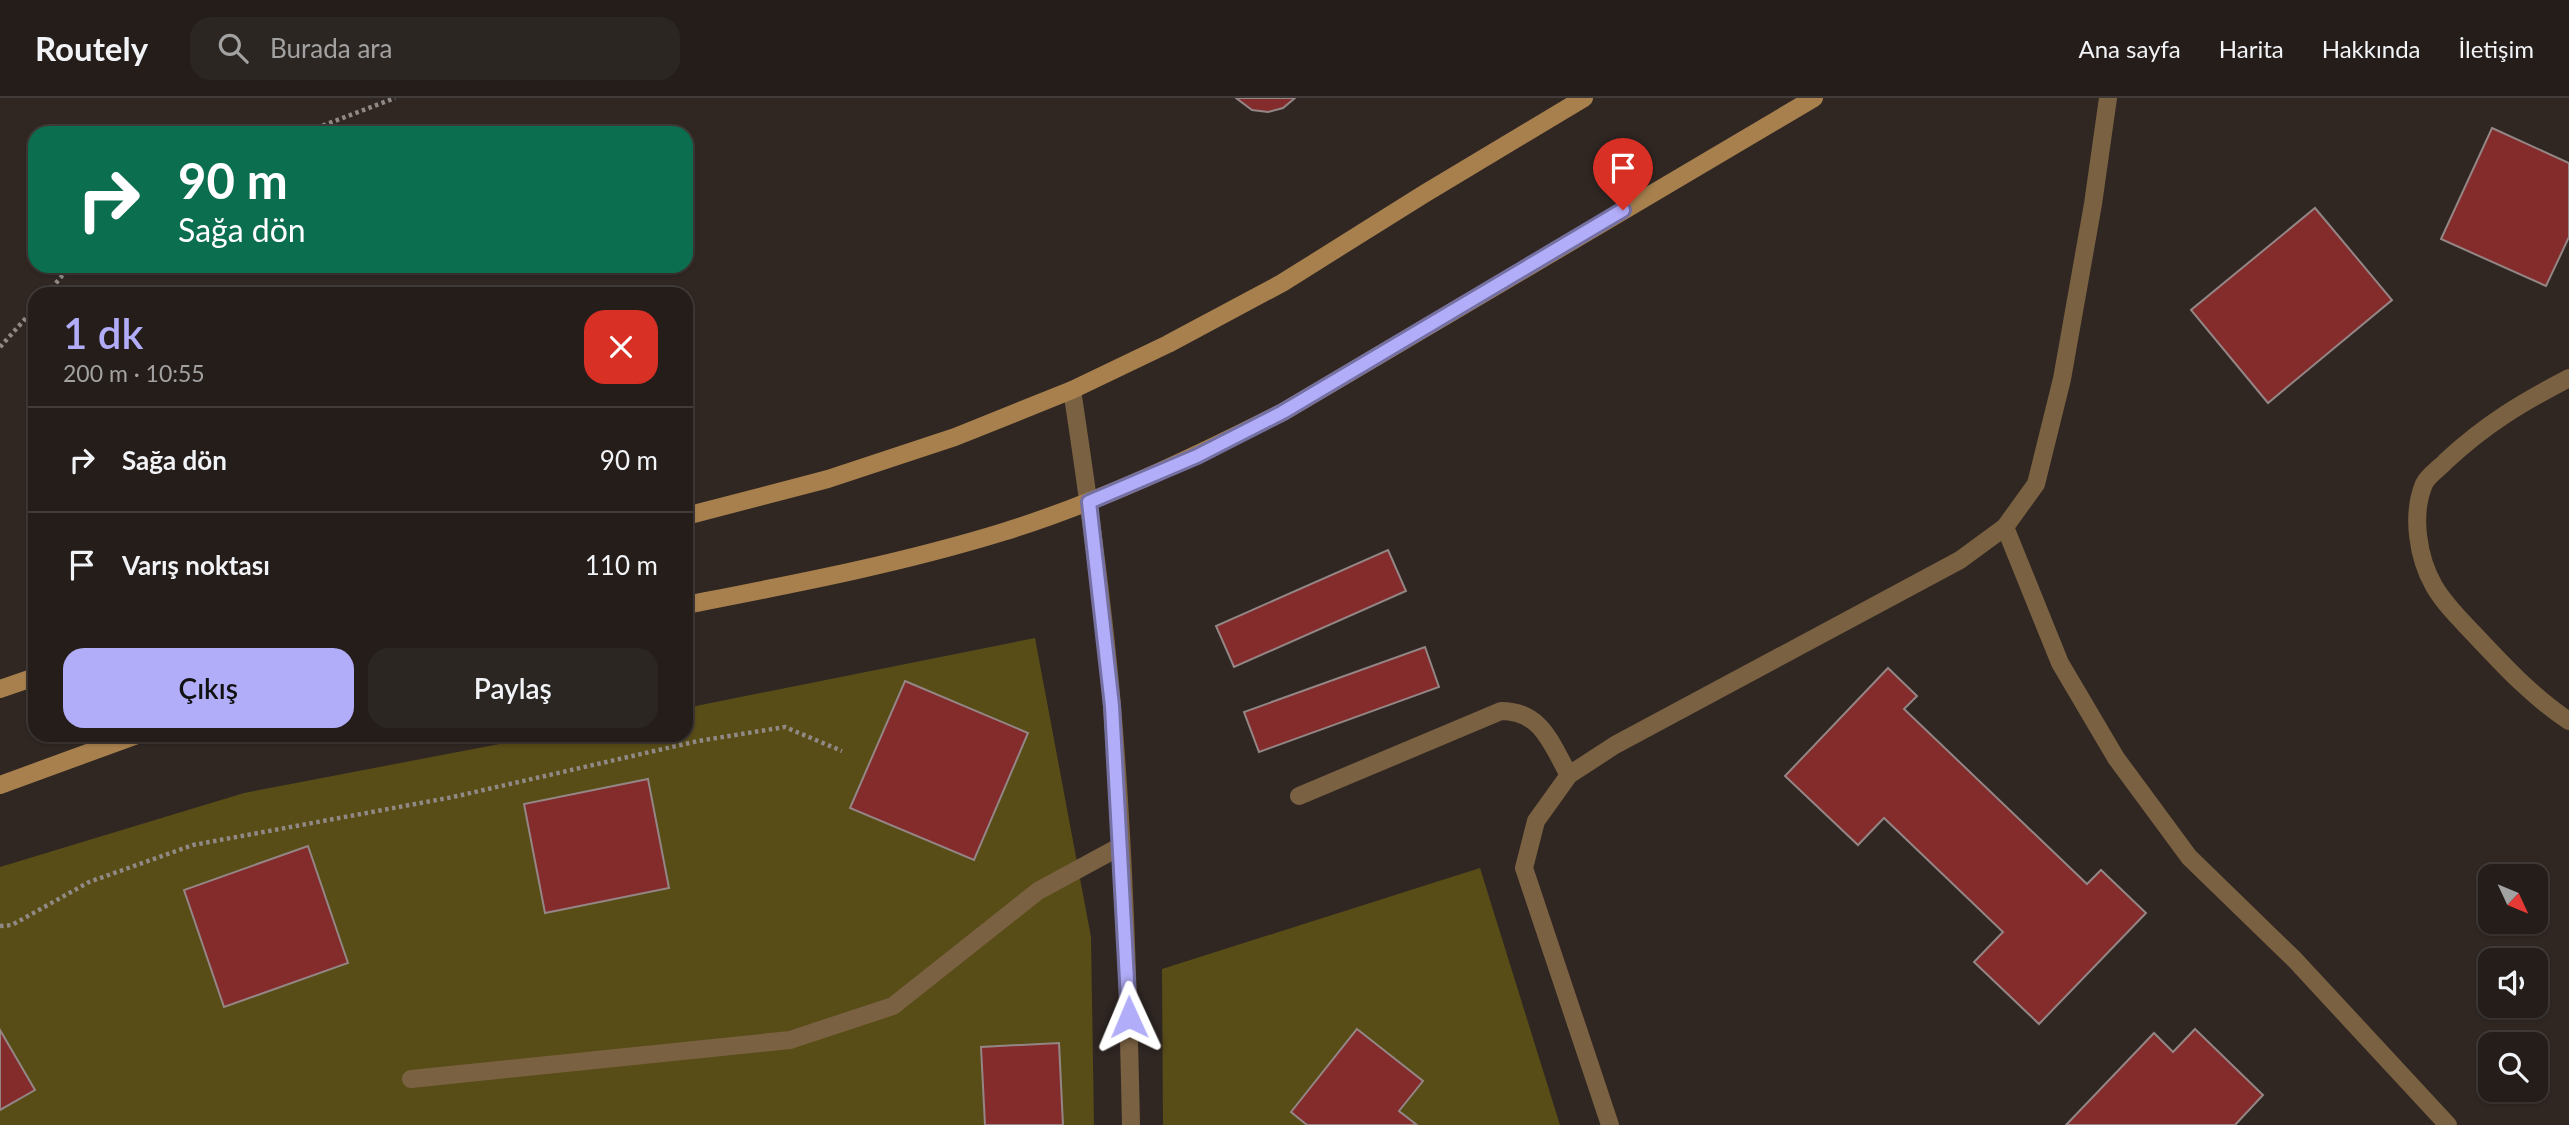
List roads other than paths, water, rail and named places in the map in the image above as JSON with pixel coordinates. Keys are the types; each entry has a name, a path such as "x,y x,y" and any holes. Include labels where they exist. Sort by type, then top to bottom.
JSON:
{"street":[{"path":"693,514 828,479 955,437 1072,390 1168,344 1282,283 1584,98"},
{"path":"693,604 879,567 1004,532 1089,502 1197,456 1283,412 1814,98"},
{"path":"1610,1125 1524,868 1536,821 1569,775 1615,745 1960,560 2005,527 2036,484 2055,406 2091,217 2108,98"},
{"path":"2569,379 2519,403 2468,441 2425,481 2418,512 2418,538 2424,563 2442,597 2505,667 2550,709 2569,721"},
{"path":"1072,390 1089,502 1112,706 1128,962 1131,1125"},
{"path":"2005,527 2060,663 2116,758 2189,857 2295,960 2448,1125"},
{"path":"0,689 28,679"},
{"path":"1299,796 1489,714 1501,712 1523,714 1540,725 1569,775"},
{"path":"0,785 118,742"},
{"path":"411,1079 790,1040 803,1036 893,1006 1038,891 1121,846"}]}
